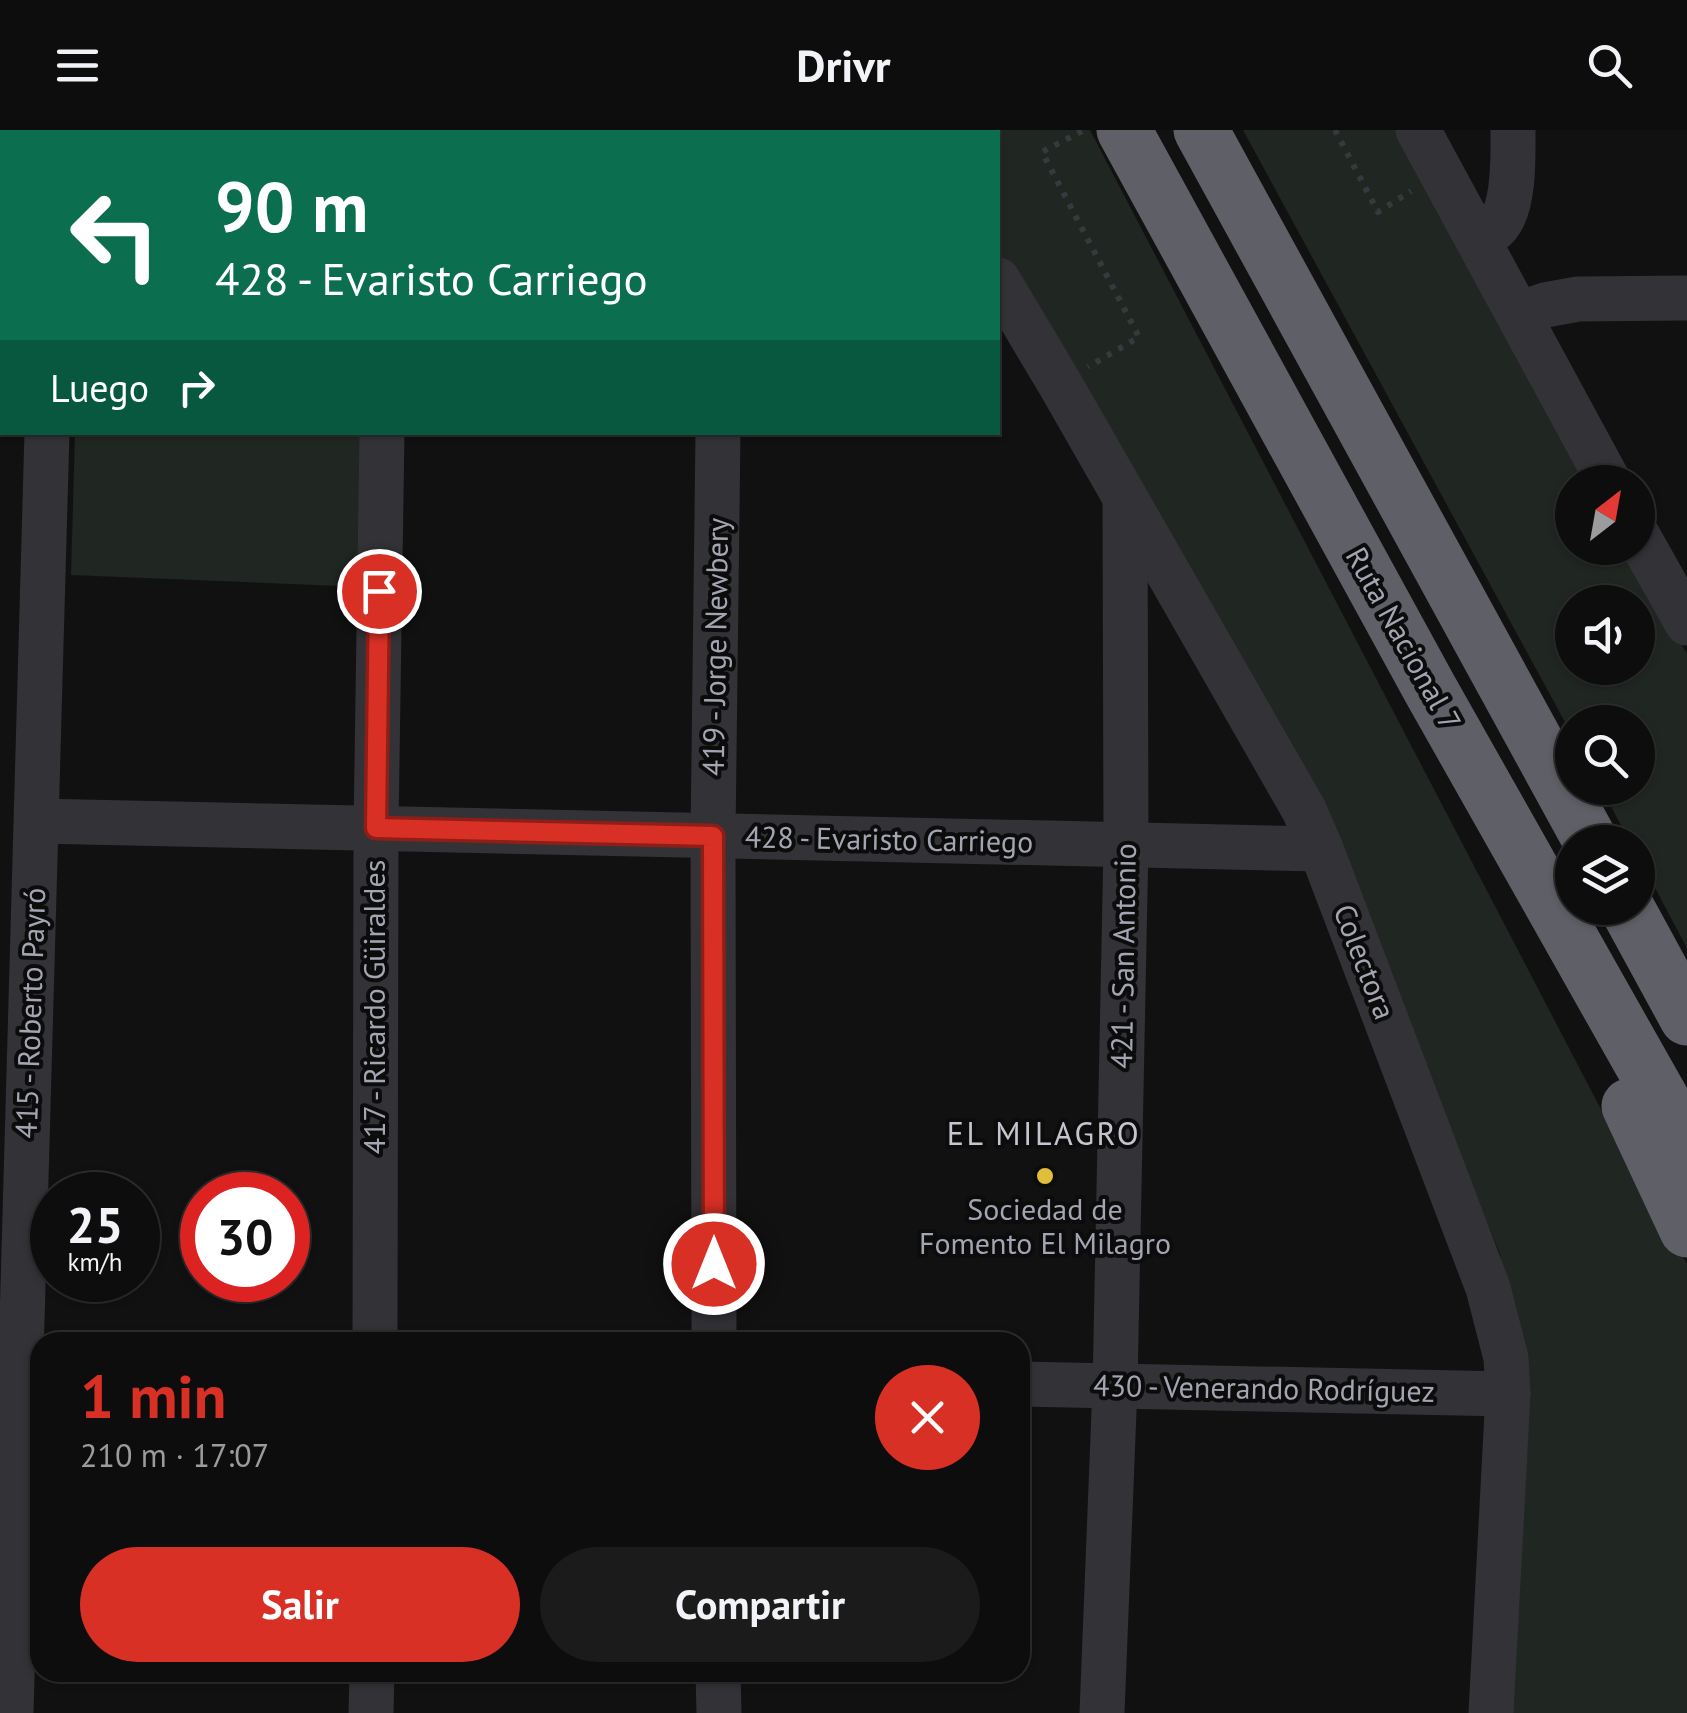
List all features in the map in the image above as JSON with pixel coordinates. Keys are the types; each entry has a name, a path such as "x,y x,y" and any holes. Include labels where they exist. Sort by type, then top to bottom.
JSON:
{"highway":[{"name":"Ruta Nacional 7","path":"1124,130 1430,689 1687,1144"},
{"path":"1201,130 1582,825"},
{"path":"1497,671 1555,755"},
{"path":"1430,689 1509,869 1642,1130 1687,1230"},
{"path":"1655,910 1687,962"},
{"path":"1635,925 1687,1018"}],"street":[{"path":"1418,130 1600,465"},
{"path":"1479,241 1500,222 1508,202 1513,130"},
{"name":"Colectora","path":"1000,289 1060,384 1304,810 1488,1288 1506,1358 1508,1394 1492,1713"},
{"path":"1520,314 1578,298 1687,298"},
{"name":"415 - Roberto Payró","path":"30,1355 13,1208 37,821 18,764 47,435"},
{"name":"417 - Ricardo Güiraldes","path":"375,1332 382,435"},
{"name":"419 - Jorge Newbery","path":"714,1332 713,836 718,435"},
{"name":"421 - San Antonio","path":"1102,1713 1115,1386 1126,845 1125,499"},
{"path":"1654,565 1687,623"},
{"name":"428 - Evaristo Carriego","path":"37,821 1321,849"},
{"name":"415 - Roberto Payró","path":"11,1713 30,1381"},
{"name":"430 - Venerando Rodríguez","path":"1030,1384 1508,1394"},
{"path":"371,1713 372,1682"},
{"path":"718,1682 719,1713"}],"path":[{"path":"1060,384 1139,337 1042,152 1083,130"},
{"path":"1335,130 1378,212 1441,172"}],"shaded area":[{"path":"1000,130 1090,130 1665,1232 1687,1263 1687,1713 1507,1713 1524,1382 1500,1254 1316,809 1000,279"},
{"path":"1243,130 1396,130 1583,465 1555,465 1555,565 1637,565 1649,585 1555,585 1555,685 1655,685 1655,597 1687,654 1687,948 1655,888 1655,825 1621,825 1610,805 1655,805 1655,705 1556,705"},
{"path":"75,435 367,435 364,587 71,575"}],"place":[{"name":"Sociedad de Fomento El Milagro","path":"1045,1176"}],"district":[{"name":"EL MILAGRO","path":"1044,1134"}],"route":[{"path":"379,591 376,828 713,836 714,1264"}]}
